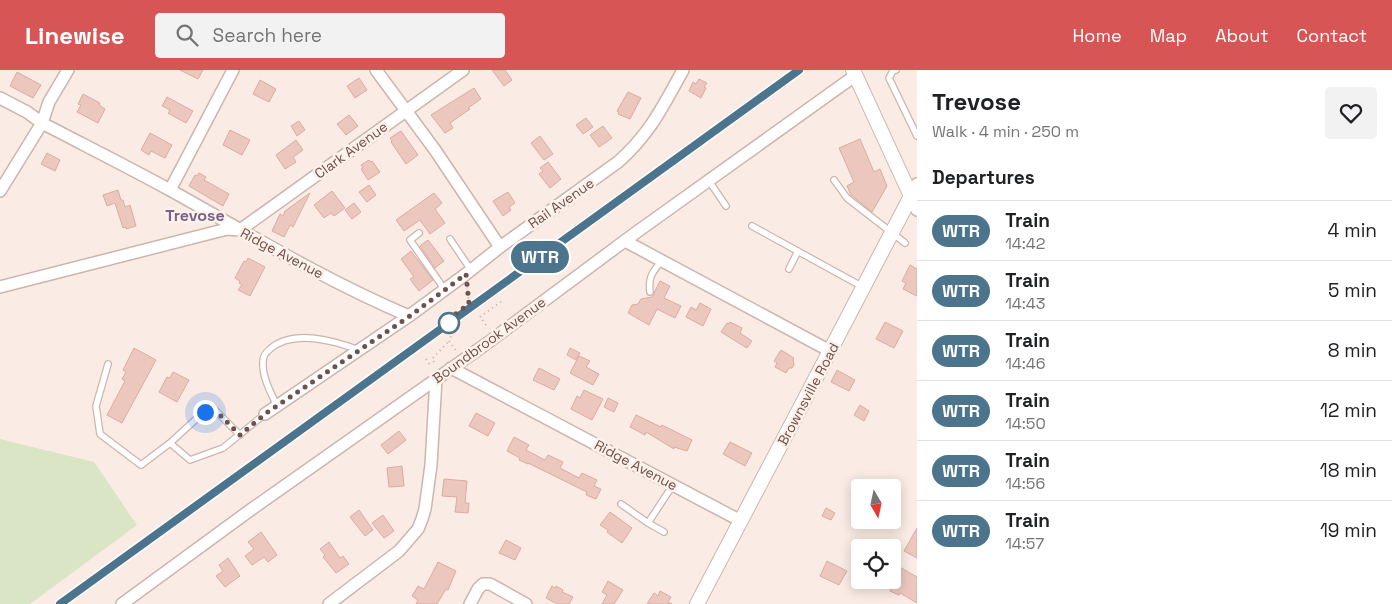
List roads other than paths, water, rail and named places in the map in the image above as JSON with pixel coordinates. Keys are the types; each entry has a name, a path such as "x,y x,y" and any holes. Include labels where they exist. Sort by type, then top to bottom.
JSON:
{"street":[{"path":"0,191 42,123 49,102 68,70"},
{"path":"170,190 233,70"},
{"path":"376,70 458,182 500,247"},
{"name":"Clark Avenue","path":"240,230 463,70"},
{"name":"Rail Avenue","path":"265,414 410,316 500,247 618,162 634,148 656,118 683,70"},
{"path":"854,73 914,190 917,210"},
{"name":"Boundbrook Avenue","path":"122,604 248,511 436,379 854,73"},
{"name":"Ridge Avenue","path":"0,98 27,112 42,123 170,190 348,288 410,316"},
{"name":"Brownsville Road","path":"697,604 914,190"},
{"path":"0,287 227,229 240,230"},
{"path":"625,241 830,351"},
{"name":"Ridge Avenue","path":"451,368 741,521"},
{"path":"334,603 399,551 418,529 422,519 431,465 436,379"},
{"path":"470,604 483,584 490,584 526,604"}],"lane":[{"path":"894,71 889,78 917,136"},
{"path":"709,180 726,206"},
{"path":"834,180 847,198 905,243"},
{"path":"752,226 863,287"},
{"path":"420,233 410,240 445,290"},
{"path":"450,239 469,272"},
{"path":"789,269 798,251"},
{"path":"650,292 650,277 662,260"},
{"path":"277,406 263,372 262,360 265,354 276,344 293,338 321,339 339,342 361,350"},
{"path":"108,364 96,406 100,434 141,465 170,443 205,412 216,411 240,435"},
{"path":"170,443 190,460 223,448 265,414"},
{"path":"648,523 673,485"},
{"path":"621,504 664,532"}],"railway":[{"path":"60,604 799,70"}],"train":[{"name":"WTR","path":"60,604 799,70"}],"district":[{"name":"Trevose","path":"195,215"}]}
